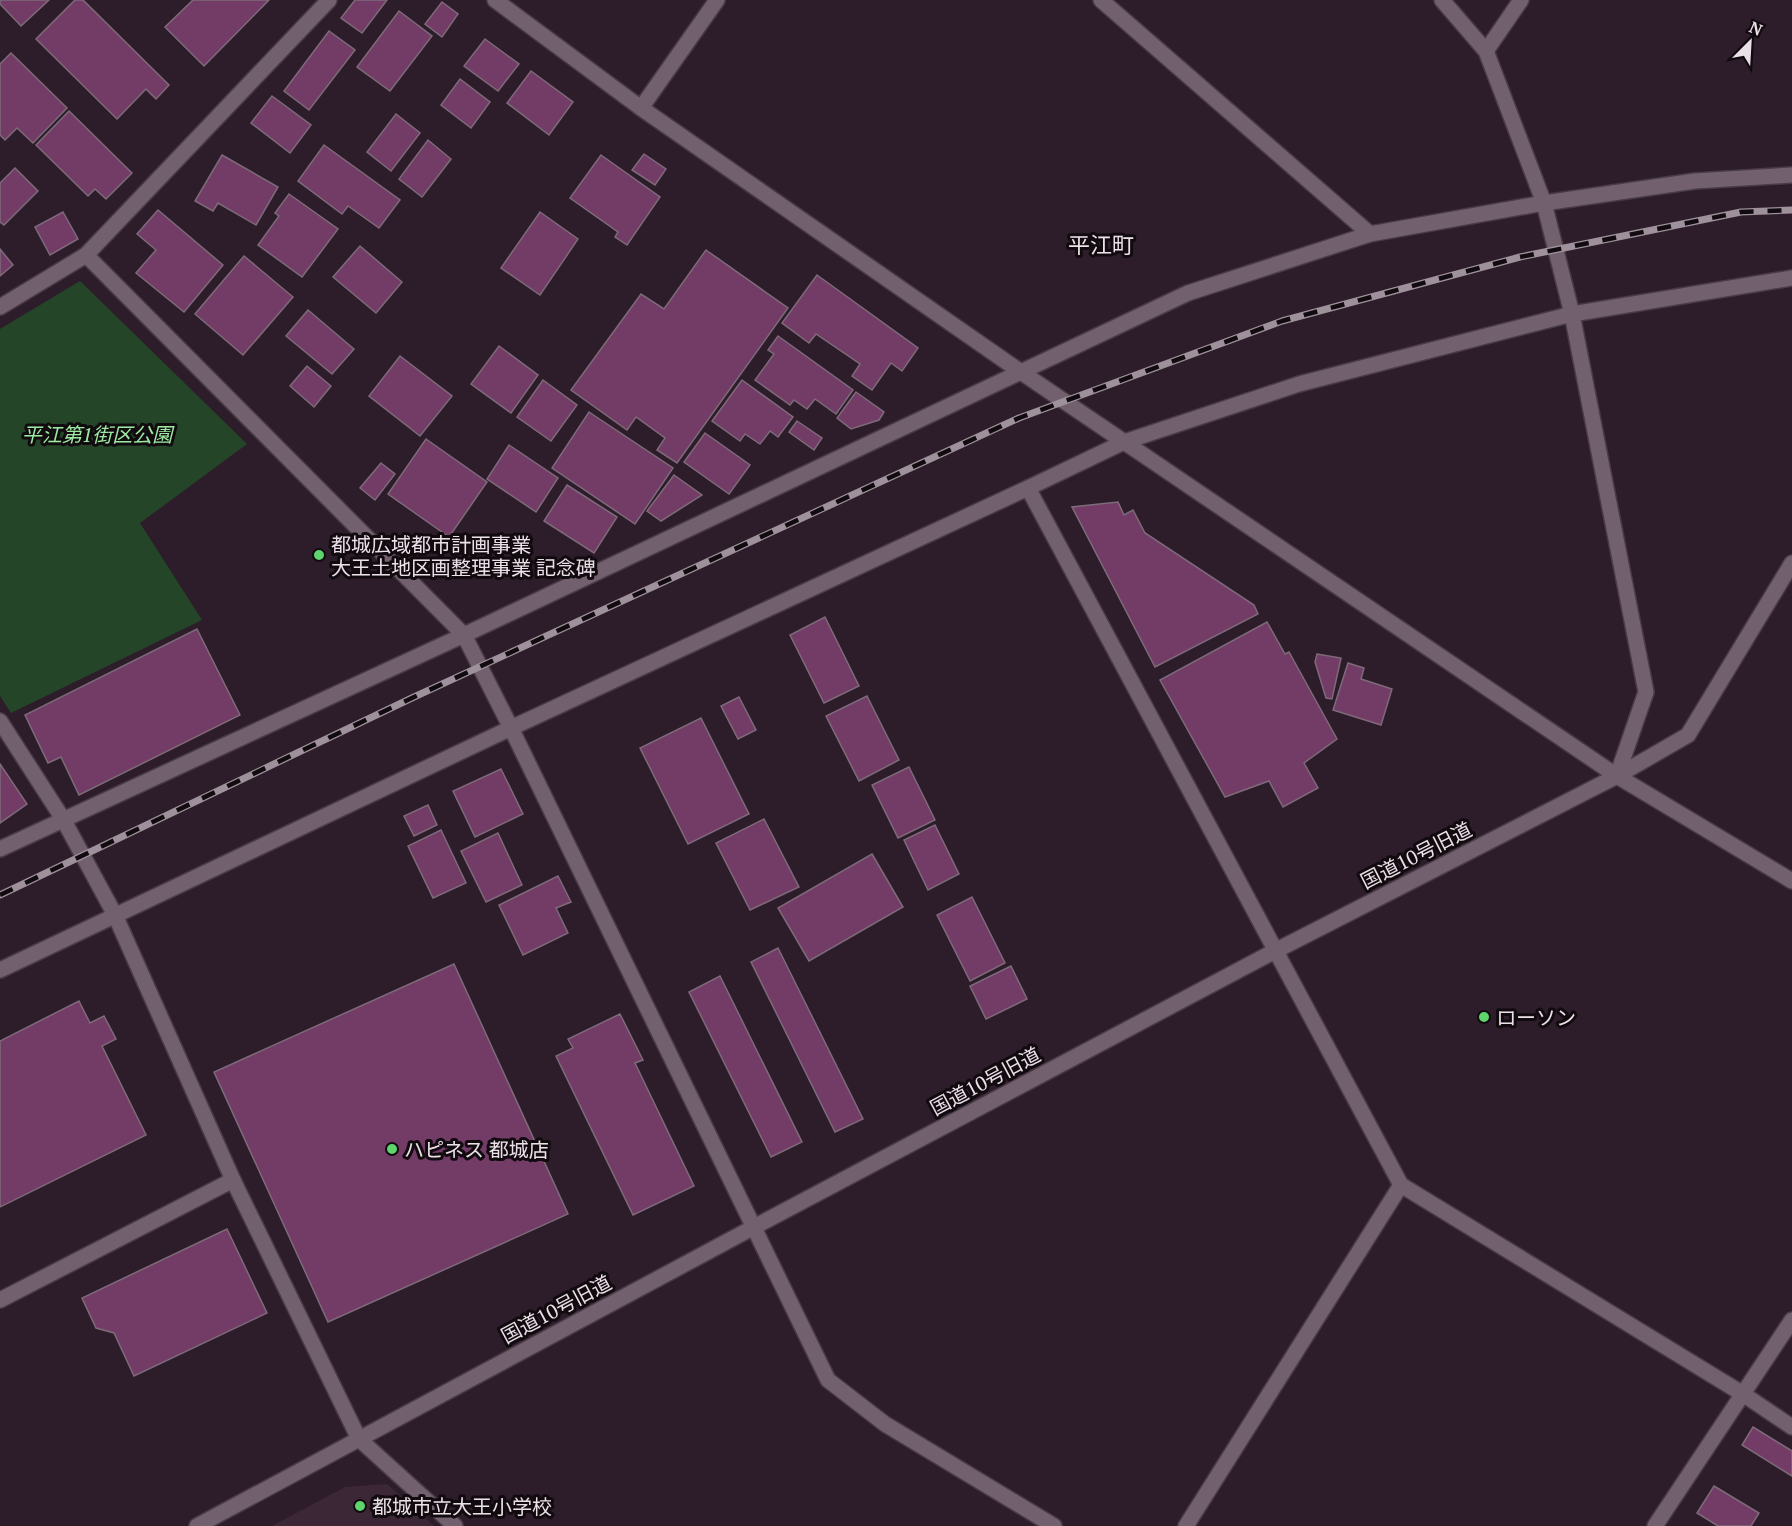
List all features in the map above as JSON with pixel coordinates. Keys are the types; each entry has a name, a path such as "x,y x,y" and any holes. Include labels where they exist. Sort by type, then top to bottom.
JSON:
{"street":[{"path":"0,307 86,255 329,0"},
{"path":"495,0 641,108 1124,442 1617,776 1792,881"},
{"path":"641,108 717,0"},
{"path":"1101,0 1370,234"},
{"path":"1442,0 1486,51 1544,203 1572,314 1646,692 1617,776"},
{"path":"1486,51 1521,0"},
{"path":"0,849 464,635 1188,293 1370,234 1544,203 1695,181 1792,175"},
{"path":"86,255 464,635 828,1380 885,1424 1054,1526"},
{"path":"0,970 1124,442 1572,314 1792,278"},
{"path":"1028,488 1401,1185 1743,1394 1792,1427"},
{"name":"国道10号旧道","path":"197,1526 754,1227 1275,951 1617,776 1688,735 1792,563"},
{"path":"0,721 63,819 115,915 233,1180 359,1439 455,1526"},
{"path":"0,1299 233,1180"},
{"path":"1186,1526 1401,1185"},
{"path":"1655,1526 1792,1320"}],"shaded area":[{"name":"都城市立大王小学校","path":"387,1484 434,1526 272,1526 345,1487"}],"green space":[{"name":"平江第1街区公園","path":"80,281 247,444 140,523 202,620 11,713 0,696 0,329"}],"building":[{"path":"0,0 49,0 21,26 0,4"},
{"path":"75,0 83,0 169,85 156,99 146,89 117,119 36,39"},
{"path":"193,0 269,0 204,66 165,27"},
{"path":"355,0 387,0 362,33 341,18"},
{"path":"442,2 458,14 442,37 425,24"},
{"path":"399,11 432,36 390,91 357,67"},
{"path":"329,31 355,50 309,110 284,91"},
{"path":"485,39 519,64 498,91 464,66"},
{"path":"11,53 67,108 33,143 17,128 5,140 0,135 0,64"},
{"path":"531,71 573,102 549,135 507,103"},
{"path":"460,79 490,102 471,128 441,105"},
{"path":"272,96 311,125 290,153 251,123"},
{"path":"69,111 132,173 106,199 95,189 88,196 36,145"},
{"path":"396,114 420,133 391,171 367,152"},
{"path":"428,140 451,159 422,197 399,179"},
{"path":"324,145 400,200 379,228 348,206 342,214 298,181"},
{"path":"644,154 666,169 655,185 632,170"},
{"path":"222,155 278,187 256,225 218,203 213,211 195,201"},
{"path":"601,155 660,197 627,245 615,237 618,232 570,198"},
{"path":"15,168 38,191 4,225 0,222 0,183"},
{"path":"289,194 338,229 302,277 258,245 279,216 275,213"},
{"path":"158,210 223,265 184,312 136,273 156,250 137,234"},
{"path":"63,212 78,239 50,255 35,227"},
{"path":"540,212 578,239 540,295 501,268"},
{"path":"360,246 402,282 376,313 333,277"},
{"path":"0,249 13,265 0,276"},
{"path":"706,250 788,308 677,463 657,450 665,438 636,417 627,430 571,390 641,294 664,309"},
{"path":"244,256 293,297 243,355 195,314"},
{"path":"817,275 918,348 902,371 891,363 872,390 852,376 860,364 816,334 809,343 782,323"},
{"path":"308,310 354,349 332,374 286,336"},
{"path":"778,336 853,390 836,414 815,399 807,409 794,400 790,405 755,380 774,354 768,350"},
{"path":"499,346 538,375 511,413 471,384"},
{"path":"400,356 452,396 420,436 369,396"},
{"path":"307,366 331,386 314,407 290,386"},
{"path":"543,380 577,405 551,441 517,417"},
{"path":"742,380 793,417 778,437 770,431 760,444 745,434 740,441 712,421"},
{"path":"856,392 884,412 879,420 851,429 837,418"},
{"path":"589,412 673,468 635,524 552,468"},
{"path":"797,421 822,438 814,450 789,432"},
{"path":"705,433 750,465 729,494 684,462"},
{"path":"426,439 487,482 449,537 388,494"},
{"path":"509,445 558,478 536,512 487,479"},
{"path":"381,463 395,474 375,500 360,488"},
{"path":"674,475 702,495 661,521 647,511"},
{"path":"567,485 617,517 594,553 544,521"},
{"path":"1118,502 1124,515 1133,510 1145,533 1254,605 1258,614 1155,667 1072,507"},
{"path":"825,617 859,686 824,703 790,635"},
{"path":"1267,622 1285,654 1289,652 1337,739 1304,763 1318,788 1283,807 1269,781 1225,797 1160,680"},
{"path":"197,629 240,715 79,795 61,757 48,763 25,715"},
{"path":"1317,654 1341,658 1332,699 1326,698 1315,662"},
{"path":"1348,663 1364,668 1361,679 1392,689 1381,725 1333,710"},
{"path":"867,696 899,760 859,781 826,716"},
{"path":"739,697 756,730 738,739 721,706"},
{"path":"701,718 749,814 688,844 640,748"},
{"path":"0,764 27,804 0,823"},
{"path":"909,767 935,820 898,838 872,785"},
{"path":"501,769 523,814 475,837 453,791"},
{"path":"428,805 437,825 414,836 404,816"},
{"path":"764,819 799,887 750,910 716,843"},
{"path":"935,825 959,874 928,890 904,840"},
{"path":"441,830 466,883 433,898 408,846"},
{"path":"498,833 522,885 486,902 461,851"},
{"path":"872,854 903,907 809,961 778,908"},
{"path":"558,876 571,902 556,908 568,933 523,955 499,905"},
{"path":"972,897 1005,963 970,981 937,915"},
{"path":"778,948 863,1119 835,1132 751,962"},
{"path":"454,964 568,1214 328,1322 214,1072"},
{"path":"1011,966 1027,999 986,1019 970,986"},
{"path":"720,976 802,1142 771,1157 689,992"},
{"path":"79,1001 90,1023 104,1016 116,1039 102,1046 146,1135 0,1207 0,1041"},
{"path":"620,1014 643,1060 635,1063 694,1186 633,1215 556,1056 573,1048 568,1039"},
{"path":"227,1229 267,1313 134,1376 114,1333 96,1328 82,1298"},
{"path":"1753,1427 1792,1451 1792,1476 1742,1445"},
{"path":"1714,1486 1759,1513 1751,1526 1718,1526 1697,1513"}],"railway":[{"path":"0,895 414,697 1019,418 1282,321 1520,257 1741,212 1792,210"}],"place":[{"name":"都城広域都市計画事業 大王土地区画整理事業 記念碑","path":"319,555"},
{"name":"ローソン","path":"1484,1017"},
{"name":"ハピネス 都城店","path":"392,1149"},
{"name":"都城市立大王小学校","path":"360,1506"}],"district":[{"name":"平江町","path":"1101,244"}]}
